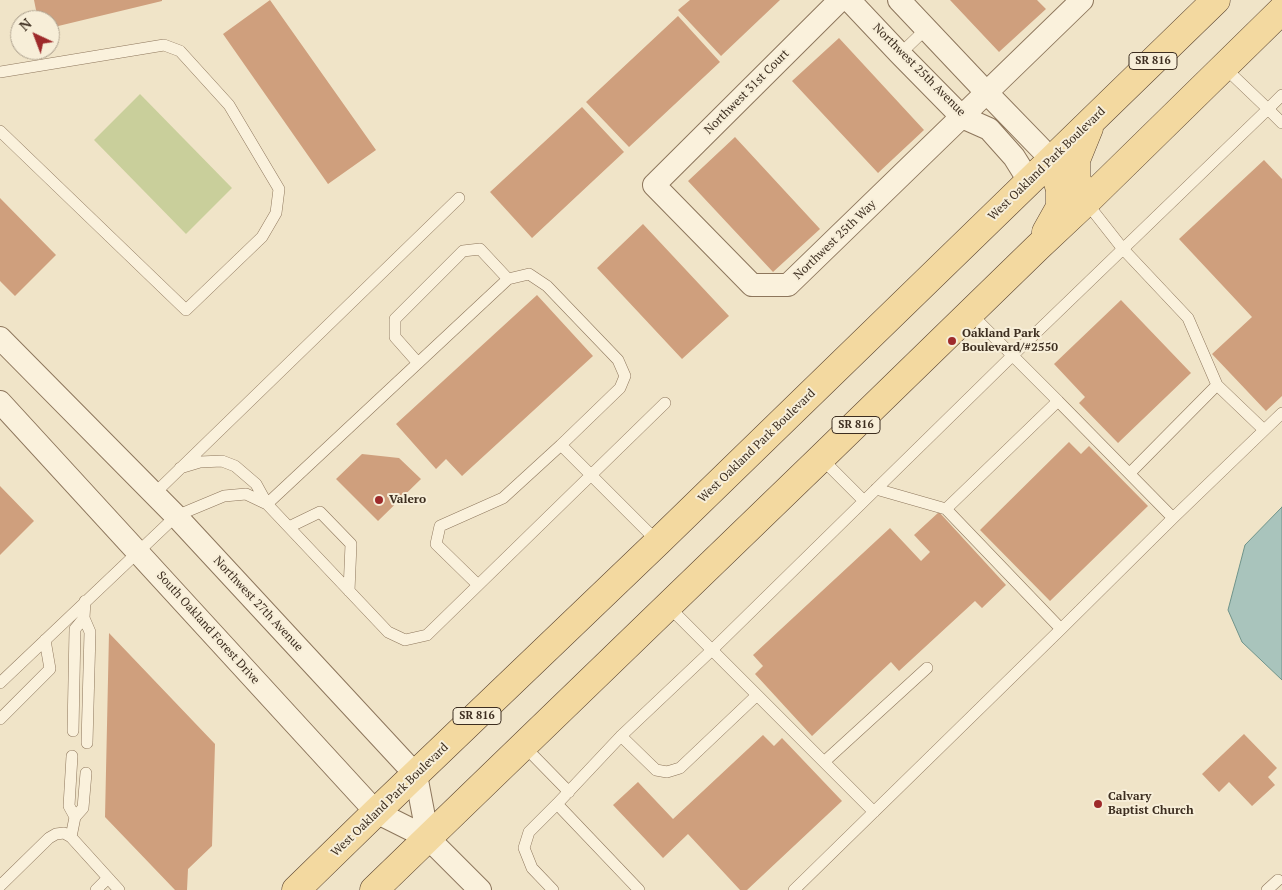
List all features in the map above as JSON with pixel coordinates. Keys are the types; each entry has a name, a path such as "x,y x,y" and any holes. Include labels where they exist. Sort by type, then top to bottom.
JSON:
{"main road":[{"name":"West Oakland Park Boulevard","path":"296,890 658,542 1216,0"},
{"name":"SR 816","path":"374,890 1281,13"},
{"path":"1086,202 1076,178 1076,160 1091,122"},
{"path":"1038,247 1060,207 1060,190 1052,160"}],"street":[{"name":"Northwest 31st Court","path":"654,185 840,0"},
{"name":"Northwest 25th Avenue","path":"849,0 962,116 989,129 1014,157 1029,181"},
{"path":"899,0 1052,160"},
{"name":"Northwest 25th Way","path":"654,185 752,285 788,285 1082,0"},
{"name":"Northwest 27th Avenue","path":"0,338 176,516 416,774"},
{"name":"South Oakland Forest Drive","path":"0,402 376,812 428,838"},
{"path":"416,774 428,838 475,888"}],"lane":[{"path":"900,54 926,28"},
{"path":"0,72 164,45 180,51 229,105 280,189 276,213 262,236 186,310 0,131"},
{"path":"1224,67 1282,123"},
{"path":"553,890 532,868 524,848 529,832 621,736 712,650 1282,95"},
{"path":"154,494 459,198"},
{"path":"1086,202 1123,248 1188,318 1217,385 1264,430"},
{"path":"418,363 395,337 395,319 464,250 480,249 508,279"},
{"path":"267,504 508,279 529,274 547,286 618,360 625,376 620,388 503,498 440,526 436,544 478,585"},
{"path":"970,313 1173,518"},
{"path":"1130,473 1217,385"},
{"path":"946,509 1058,401"},
{"path":"180,468 200,462 215,461 222,461 235,466 256,484 267,504 388,632 404,640 427,635 666,404"},
{"path":"794,890 1282,413"},
{"path":"561,445 658,542"},
{"path":"821,458 864,501"},
{"path":"876,489 946,509 1061,630"},
{"path":"0,683 176,516 224,496 246,494 267,504"},
{"path":"289,527 320,512 351,544 349,591"},
{"path":"85,602 84,618 90,632 87,743"},
{"path":"667,606 874,812"},
{"path":"73,731 75,629 84,618"},
{"path":"0,719 50,669 45,640"},
{"path":"824,762 927,668"},
{"path":"621,736 656,770 667,772 680,768 756,696"},
{"path":"523,745 568,792"},
{"path":"72,756 69,806 75,817"},
{"path":"71,837 75,817 83,808 86,773"},
{"path":"557,804 639,890"},
{"path":"0,886 49,838 56,834 64,833 71,837 119,890"},
{"path":"96,890 108,878"},
{"path":"1268,890 1278,880"}],"green space":[{"path":"140,94 232,188 186,234 94,140"}],"water":[{"path":"1282,507 1282,680 1242,642 1228,610 1245,545"}],"building":[{"path":"34,0 162,0 60,26 60,10 36,10"},
{"path":"270,0 376,150 328,184 223,34"},
{"path":"690,0 780,0 721,56 678,10"},
{"path":"950,0 1037,0 1046,9 999,52"},
{"path":"678,16 720,62 629,147 586,102"},
{"path":"839,38 924,130 878,173 792,81"},
{"path":"582,107 624,152 532,238 490,192"},
{"path":"735,137 820,229 773,272 688,181"},
{"path":"1264,160 1282,179 1282,396 1266,411 1212,354 1252,317 1179,239"},
{"path":"0,198 56,255 15,296 0,281"},
{"path":"643,224 729,316 682,359 597,268"},
{"path":"537,295 593,356 462,476 446,459 436,469 396,424"},
{"path":"1121,300 1191,373 1118,443 1079,403 1085,397 1054,364"},
{"path":"1069,442 1081,454 1089,446 1148,506 1050,601 980,530"},
{"name":"Valero","path":"362,454 399,458 421,479 378,521 336,479"},
{"path":"0,486 34,521 0,555"},
{"path":"939,512 1006,585 982,608 975,601 899,671 891,662 812,736 755,674 763,666 753,655 890,528 921,561 930,552 914,535"},
{"path":"109,633 215,744 212,846 188,869 187,890 175,890 105,817"},
{"path":"1244,734 1277,768 1268,777 1275,785 1252,806 1229,782 1219,792 1202,774"},
{"path":"763,735 774,746 782,738 842,801 747,890 740,890 688,834 663,858 613,805 638,782 673,819"}],"place":[{"name":"Oakland Park Boulevard/#2550","path":"952,341"},
{"name":"Valero","path":"379,500"},
{"name":"Calvary Baptist Church","path":"1098,804"}]}
